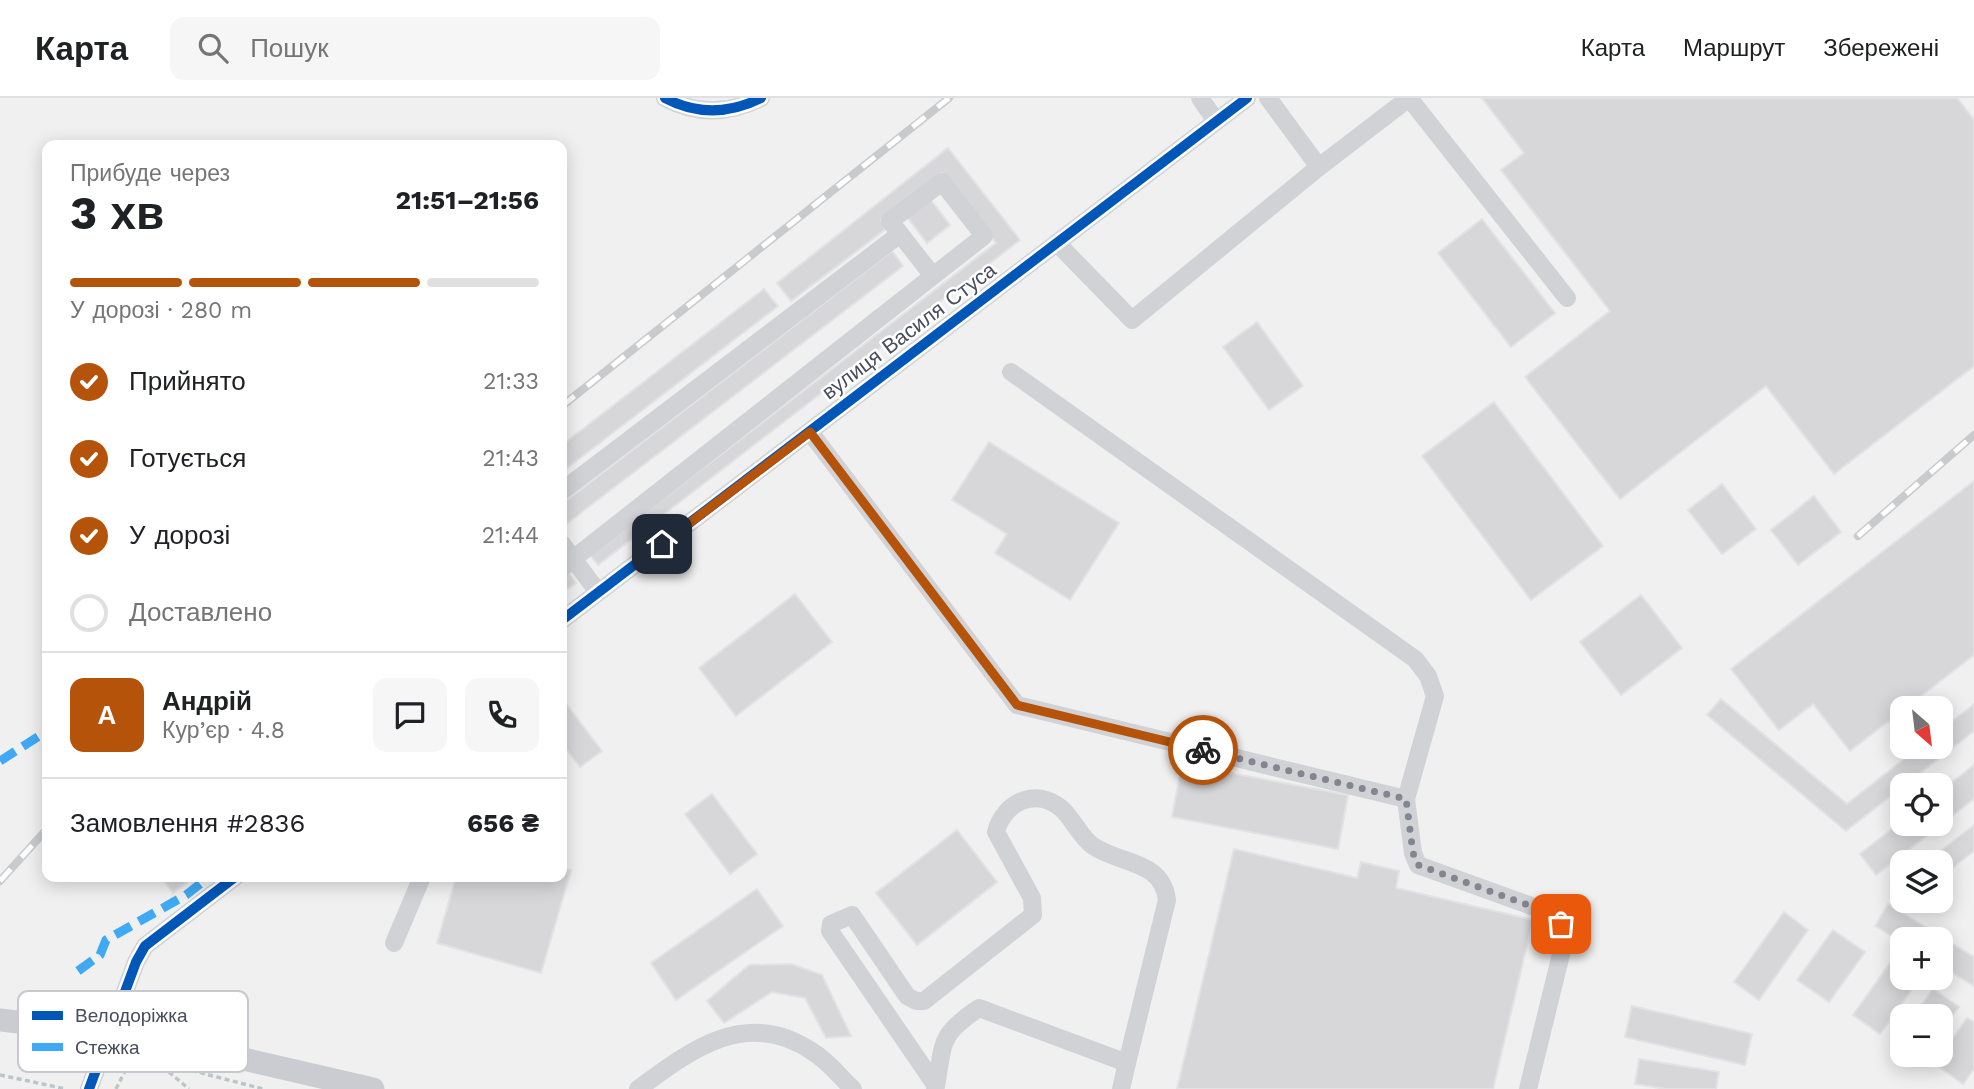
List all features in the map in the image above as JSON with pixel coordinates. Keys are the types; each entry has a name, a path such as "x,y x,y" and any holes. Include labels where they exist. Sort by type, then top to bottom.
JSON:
{"main road":[{"path":"0,1020 18,1022"},
{"path":"248,1065 335,1085 373,1089"}],"street":[{"path":"665,98 686,109 715,111 742,107 761,98"},
{"path":"1200,98 1216,121"},
{"name":"вулиця Василя Стуса","path":"567,616 1247,98"},
{"path":"1268,98 1319,167"},
{"path":"1057,243 1132,320 1319,167 1409,98 1567,298"},
{"path":"598,592 568,563 984,236 942,182 890,222 933,276"},
{"path":"567,487 900,234"},
{"path":"1011,372 1415,659 1428,676 1435,696 1406,799 1413,853 1418,865 1550,913 1564,930 1565,938 1528,1089"},
{"path":"810,432 1017,705 1406,799"},
{"path":"936,1087 830,927 852,915 907,996 916,1001 924,1001 1033,915 1032,898 996,832 1005,810 1023,798 1044,800 1060,806 1091,845 1157,874 1165,885 1167,900 1121,1089"},
{"path":"126,991 136,962 145,946 228,882"},
{"path":"394,943 420,882"},
{"path":"936,1087 946,1033 979,1008 1127,1063"},
{"path":"638,1089 692,1049 741,1031 775,1035 813,1051 853,1089"},
{"path":"89,1089 96,1072"}],"path":[{"path":"116,1089 126,1072"},
{"path":"169,1072 189,1089"},
{"path":"193,1072 263,1089"},
{"path":"0,1075 66,1089"}],"building":[{"path":"1482,98 1957,98 1974,120 1974,366 1834,474 1766,386 1620,499 1525,377 1610,311 1501,170 1524,153"},
{"path":"948,148 1020,240 598,565 590,555 996,243 942,173 881,220 887,228 791,301 777,283"},
{"path":"930,199 950,225 927,243 907,217"},
{"path":"1482,219 1555,313 1511,347 1438,253"},
{"path":"892,251 903,266 567,523 567,500"},
{"path":"764,289 778,306 567,468 567,441"},
{"path":"1257,322 1303,386 1269,410 1223,347"},
{"path":"1494,402 1603,546 1531,600 1422,456"},
{"path":"989,442 1119,523 1070,600 995,553 1007,534 952,500"},
{"path":"1974,481 1974,655 1921,696 1890,696 1890,720 1850,751 1813,704 1779,730 1731,669"},
{"path":"1722,484 1756,529 1722,554 1688,510"},
{"path":"1814,496 1841,532 1798,565 1771,530"},
{"path":"567,573 576,583 567,589"},
{"path":"795,594 832,642 736,716 699,668"},
{"path":"1641,595 1682,648 1621,695 1580,642"},
{"path":"1721,699 1847,804 1903,760 1937,760 1920,773 1890,773 1890,797 1846,831 1707,715"},
{"path":"1974,704 1974,731 1953,747 1953,721"},
{"path":"567,705 602,751 580,767 567,750"},
{"path":"1182,764 1348,795 1338,849 1172,817"},
{"path":"1974,765 1974,799 1953,815 1953,782"},
{"path":"712,794 757,854 730,874 685,814"},
{"path":"1974,825 1974,851 1953,868 1953,850 1942,850"},
{"path":"957,830 997,882 917,945 876,893"},
{"path":"1890,830 1890,836 1926,836 1908,850 1890,850 1890,864 1876,875 1860,854"},
{"path":"1234,849 1357,878 1361,862 1399,871 1396,888 1533,920 1493,1089 1177,1089"},
{"path":"567,869 571,870 541,973 437,943 455,882 567,882"},
{"path":"165,882 187,882 173,893"},
{"path":"757,889 783,926 676,1000 651,963"},
{"path":"1888,904 1890,913 1903,913 1925,927 1890,927 1890,935 1875,926"},
{"path":"1784,912 1808,930 1759,1000 1734,982"},
{"path":"1833,930 1865,952 1829,1002 1797,980"},
{"path":"1953,944 1974,957 1974,986 1953,973"},
{"path":"1890,963 1890,990 1911,990 1901,1004 1890,1004 1890,1020 1880,1034 1853,1015"},
{"path":"791,964 822,975 851,1036 826,1038 805,998 772,992 724,1023 707,1001 749,965"},
{"path":"1934,990 1959,1007 1953,1015 1953,1004 1922,1004"},
{"path":"1632,1006 1752,1034 1745,1065 1625,1037"},
{"path":"1967,1018 1974,1022 1974,1069 1963,1084 1939,1067 1953,1067 1953,1038"},
{"path":"1639,1059 1719,1072 1716,1089 1666,1089 1635,1084"}],"railway":[{"path":"567,402 949,98"},
{"path":"1858,536 1974,435"},
{"path":"0,881 42,835"}],"marked path":[{"path":"0,761 42,734"},
{"path":"78,971 100,955 106,940 186,895 203,882"}],"cycle path":[{"path":"665,98 701,110 725,110 761,98"},
{"path":"567,616 1247,98"},
{"path":"125,991 145,946 228,882"},
{"path":"89,1089 95,1072"}],"way so far":[{"path":"1203,750 1406,799 1413,853 1418,865 1550,913 1561,924"}],"route":[{"path":"662,544 810,432 1017,705 1203,750"}]}
